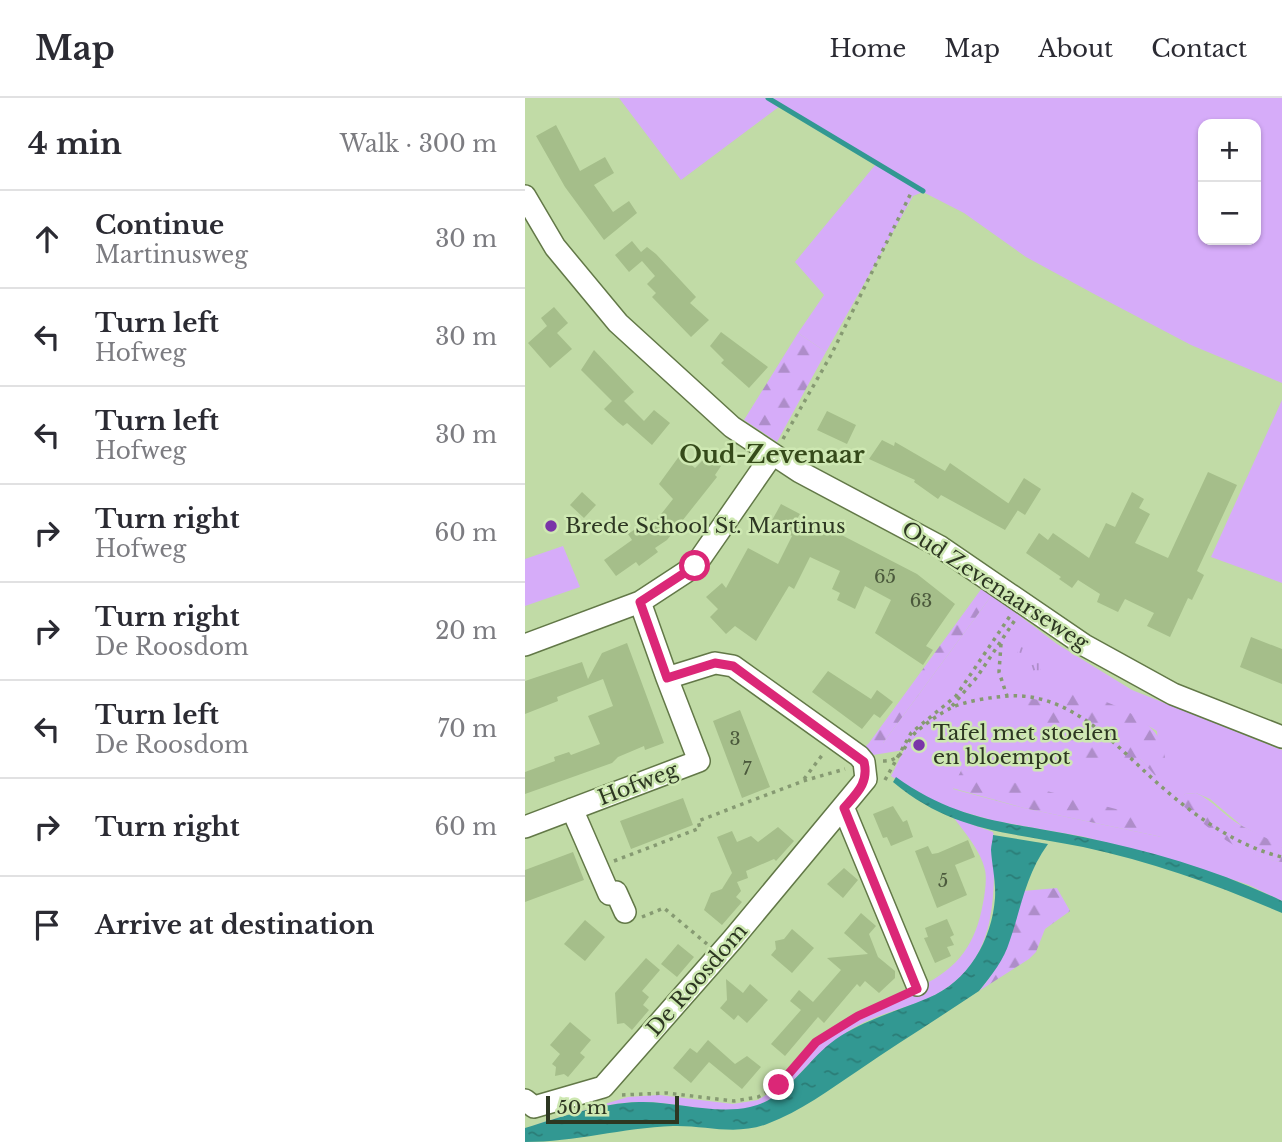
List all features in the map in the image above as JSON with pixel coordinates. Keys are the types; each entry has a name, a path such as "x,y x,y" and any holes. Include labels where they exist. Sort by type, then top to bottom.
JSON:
{"street":[{"name":"Oud Zevenaarseweg","path":"525,197 555,247 618,323 710,409 772,455 939,546 1084,645 1173,694 1282,737"},
{"path":"525,645 640,602 695,566 772,455"},
{"name":"Hofweg","path":"525,827 699,761 640,602"},
{"path":"667,678 715,663 733,666 835,738 864,762"},
{"name":"De Roosdom","path":"525,1100 534,1107 603,1087 863,785 866,779 864,762"},
{"path":"844,808 917,985"},
{"name":"Hofweg","path":"572,809 609,894 616,892 625,912"}],"path":[{"path":"772,455 790,429 831,355 911,193"},
{"path":"1023,601 1002,641 951,708 915,734 896,759 911,733 936,715 972,677 1023,601"},
{"path":"1002,641 999,672 1007,696"},
{"path":"951,708 1007,696 1039,698 1080,715 1209,823 1265,853 1282,857"},
{"path":"803,781 835,738"},
{"path":"598,867 700,828 698,821 803,781 864,762"},
{"path":"625,912 629,922 664,908 719,954"},
{"path":"620,1096 667,1093 734,1101 758,1097 779,1085 816,1042 858,1016 913,994 917,985"}],"green space":[{"path":"619,98 1282,98 1282,383 1191,345 1096,295 1026,257 964,213 923,192 913,196 826,352 798,333 824,295 795,262 876,164 780,106 681,180"},
{"path":"798,333 826,352 777,442 744,420"},
{"path":"1282,400 1282,583 1211,557"},
{"path":"563,546 580,587 525,606 525,559"},
{"path":"982,588 992,595 883,743 869,743"},
{"path":"992,595 1057,644 1132,690 1282,750 1282,848 1242,826 1210,799 1196,793 1185,794 1179,802 1239,847 1267,859 1282,862 1282,901 1249,885 1180,862 1085,837 995,821 930,800 891,776 904,750 867,756 861,751 869,743 883,743","holes":["1010,694 1042,701 1110,704 1157,731 1161,781 1140,759","962,769 1162,837 1024,808 953,789"]},
{"path":"1030,637 1042,655 1040,672 1027,678 1018,674 1017,658 1021,644"},
{"path":"1063,687 1120,708 1138,717 1152,729 1162,743 1165,761 1161,782 1140,759 1122,765 1105,763 1088,759 1053,743 1023,720 1014,707 1010,693 1042,701"},
{"path":"962,769 1162,821 1162,837 1024,808 952,788"},
{"path":"1196,793 1236,822 1282,848 1282,862 1238,848 1212,831 1177,800 1185,794"},
{"path":"954,818 993,832 993,890 988,928 974,961 948,988 850,1030 778,1094 756,1106 728,1110 639,1102 574,1113 628,1097 659,1095 733,1104 758,1100 781,1086 818,1045 837,1032 859,1018 923,991 921,986 946,971 964,953 976,930 984,899 986,878 983,863 972,842"},
{"path":"1057,888 1070,911 1045,929 1036,952 1029,959 979,991 1002,956 1012,932 1023,891"}],"water":[{"path":"896,777 919,792 963,812 1134,849 1210,871 1282,901 1282,913 1160,867 1083,847 1007,833 961,821 916,799 893,782"},
{"path":"993,835 1048,844 1029,878 1007,947 997,967 979,991 826,1092 767,1124 743,1129 673,1126 525,1142 525,1128 610,1105 653,1102 709,1109 736,1109 763,1103 786,1088 825,1048 847,1032 942,991 966,970 983,944 989,929 995,898 991,850"}],"building":[{"path":"556,125 580,171 605,157 614,173 594,185 613,212 629,201 637,213 604,240 565,187 536,136"},
{"path":"632,241 641,252 647,247 656,254 696,297 690,303 709,320 691,337 652,297 656,293 647,284 655,276 642,261 629,272 615,255"},
{"path":"554,307 568,323 557,333 572,349 550,368 528,343 547,326 541,318"},
{"path":"721,332 768,367 749,388 721,363 724,360 710,346"},
{"path":"594,350 634,392 624,401 644,421 654,410 670,423 652,445 627,423 623,426 604,409 612,401 581,370"},
{"path":"827,411 856,425 847,444 817,430"},
{"path":"882,440 894,446 895,442 945,471 950,463 1018,510 1005,530 941,495 938,499 914,482 915,480 869,459"},
{"path":"680,455 695,468 707,456 721,466 715,475 717,477 667,540 655,548 658,552 639,566 636,562 616,576 604,560 632,540 628,534 646,522 651,527 673,499 659,484"},
{"path":"1208,472 1237,485 1197,571 1204,575 1192,600 1188,598 1170,637 1147,626 1154,613 1125,599 1118,612 1097,602 1100,594 1078,580 1072,588 1026,553 1039,533 1048,540 1053,533 1089,558 1106,523 1115,527 1132,492 1144,499 1139,508 1150,514 1135,543 1168,558"},
{"path":"1024,478 1041,489 1025,515 1008,504"},
{"path":"582,492 596,505 584,518 570,505"},
{"path":"781,504 800,514 797,519 825,534 828,528 917,574 955,604 926,646 933,650 923,665 875,633 891,600 865,586 855,609 837,600 840,593 832,589 840,571 810,557 794,589 789,586 756,641 735,626 726,634 710,617 718,609 706,597 722,583 726,588 748,548 778,564 792,536 770,524"},
{"path":"1251,637 1282,649 1282,684 1240,667"},
{"path":"627,643 664,743 645,750 644,746 618,757 612,763 525,794 525,772 555,761 554,757 569,752 571,755 600,744 588,716 613,706 603,679 557,697 558,701 525,714 525,681 582,662 588,679 602,653"},
{"path":"828,671 871,699 877,690 893,702 880,718 874,714 862,729 812,692"},
{"path":"740,710 770,787 742,798 713,721"},
{"path":"683,798 693,825 631,849 620,821"},
{"path":"893,806 903,822 907,820 913,837 891,846 887,837 883,838 873,814"},
{"path":"778,827 794,841 776,861 774,859 746,871 748,878 737,882 741,891 736,897 742,902 722,925 704,910 711,893 722,889 732,873 717,837 732,831 737,842 751,836 758,842"},
{"path":"968,840 975,857 955,865 967,895 937,908 915,851 928,846 932,854 938,853"},
{"path":"573,852 584,880 525,902 525,870"},
{"path":"844,868 858,880 843,898 827,884"},
{"path":"861,913 876,926 869,934 878,957 895,971 895,978 879,993 865,981 860,987 857,984 824,1023 818,1017 785,1056 771,1044 801,1010 790,1001 799,990 813,1002 841,970 827,958 868,954 844,933"},
{"path":"947,919 954,935 950,937 954,945 947,947 951,956 935,963 924,938 928,937 925,928"},
{"path":"585,920 605,937 585,961 564,944"},
{"path":"792,929 814,948 792,973 771,955 776,949 775,941 784,939"},
{"path":"678,944 694,957 677,977 661,964"},
{"path":"646,958 660,970 642,991 649,997 643,1005 649,1010 632,1030 624,1023 617,1024 615,993"},
{"path":"726,979 743,993 750,984 768,1000 747,1023 738,1015 734,1020 720,1008 727,1000"},
{"path":"570,1022 591,1040 580,1053 585,1057 568,1077 564,1074 555,1076 556,1067 552,1064 560,1054 550,1045"},
{"path":"708,1040 735,1064 747,1056 761,1067 742,1089 709,1062 691,1083 673,1068 690,1048 697,1053"}],"waterway":[{"path":"768,98 923,191"}],"place":[{"name":"Brede School St. Martinus","path":"551,526"},
{"name":"Tafel met stoelen en bloempot","path":"919,745"}],"district":[{"name":"Oud-Zevenaar","path":"772,455"}],"route":[{"path":"695,566 640,602 667,678 715,663 733,666 835,738 864,762 866,779 844,808 917,985 913,994 858,1016 816,1042 779,1085"}]}
